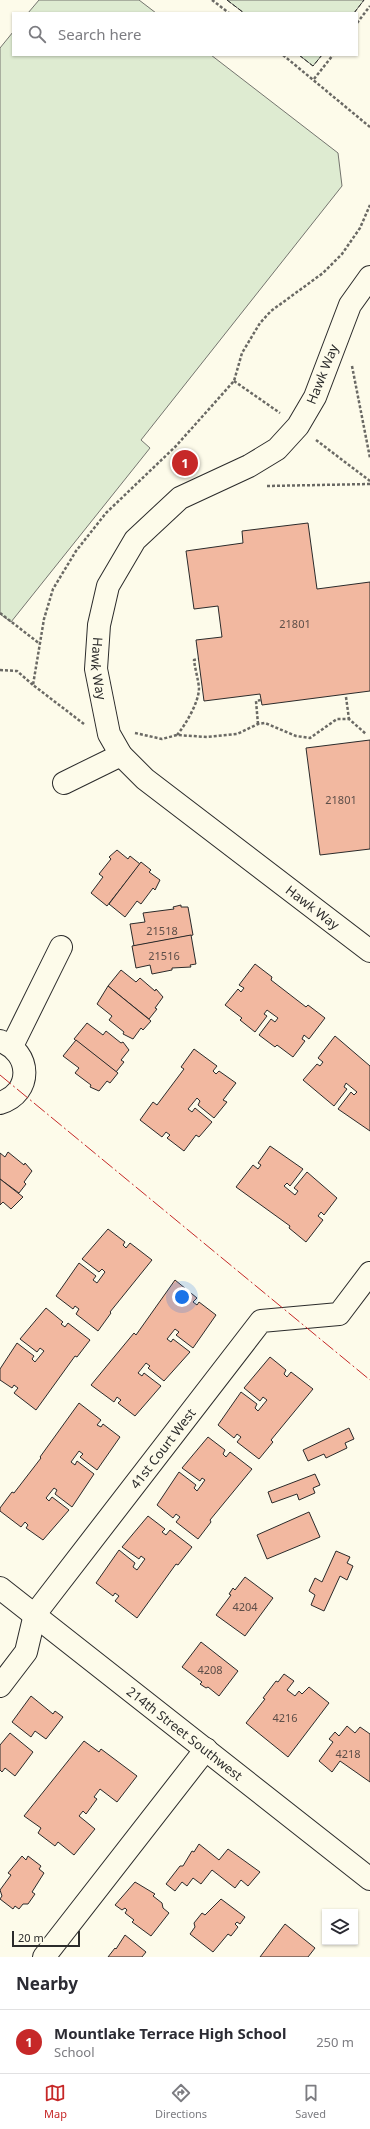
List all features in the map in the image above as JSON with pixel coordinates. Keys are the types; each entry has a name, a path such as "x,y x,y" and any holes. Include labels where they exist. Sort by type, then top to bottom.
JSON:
{"street":[{"name":"Hawk Way","path":"370,277 350,304 315,397 298,426 277,449 249,466 180,498 135,540 108,586 99,625 96,670 109,734 121,755 145,779 370,952"},
{"path":"64,783 121,755"},
{"path":"0,1103 8,1101 16,1095 22,1087 25,1077 25,1067 22,1057 6,1044 61,947"},
{"name":"41st Court West","path":"0,1686 26,1652 35,1614 261,1321 339,1314 370,1273"},
{"name":"214th Street Southwest","path":"0,1588 35,1614 370,1879"},
{"path":"44,1957 206,1750"}],"path":[{"path":"212,0 228,12"},
{"path":"358,22 370,6"},
{"path":"285,56 370,127"},
{"path":"314,79 331,56"},
{"path":"33,685 44,619 53,589 76,551 106,513 176,446 234,381 242,353 260,323 277,306 323,273 342,254 360,228 370,205"},
{"path":"350,360 370,458"},
{"path":"267,486 370,484"},
{"path":"0,613 40,644"},
{"path":"177,735 188,722 199,689 194,660 198,659"},
{"path":"0,670 17,671 87,726 109,734 134,733 162,738 177,735 208,737 237,734 258,724 265,723 296,736 310,738 337,719 350,719"},
{"path":"346,697 350,719 366,734"},
{"path":"258,724 256,701 261,700"}],"green space":[{"path":"39,0 139,0 155,12 29,12"},
{"path":"227,0 364,0 355,12 243,12"},
{"path":"12,33 12,56 212,56 338,153 342,186 141,440 150,448 11,622 0,614 0,48"},
{"path":"300,56 321,56 313,66"}],"building":[{"path":"308,523 317,589 370,582 370,691 262,705 260,694 204,701 196,640 222,637 218,606 194,609 186,551 243,543 242,531"},
{"path":"370,740 370,849 320,855 306,748"},
{"path":"117,850 128,859 130,856 140,864 107,906 91,893 103,877 99,874 111,859 109,857"},
{"path":"141,862 151,870 149,872 160,880 155,890 153,888 141,904 137,901 125,917 109,904"},
{"path":"181,905 181,907 188,907 193,935 134,946 130,924 145,922 143,913 174,909 173,907"},
{"path":"191,935 196,964 190,965 191,967 172,968 172,970 152,974 150,965 136,968 132,946"},
{"path":"255,964 272,977 271,980 306,1007 308,1005 325,1018 309,1039 304,1035 302,1039 305,1041 293,1057 277,1045 275,1047 259,1035 271,1019 275,1022 278,1018 267,1010 264,1014 267,1016 255,1032 240,1020 242,1018 225,1005 238,989 241,992 244,988 239,985"},
{"path":"121,970 136,982 140,978 155,991 156,989 163,997 155,1008 157,1009 149,1019 108,986"},
{"path":"108,986 151,1021 143,1030 141,1028 133,1039 123,1034 124,1032 109,1020 112,1016 97,1004"},
{"path":"87,1023 103,1035 106,1031 121,1043 123,1042 129,1050 121,1060 124,1062 116,1072 74,1039"},
{"path":"335,1036 370,1066 370,1131 338,1109 351,1092 354,1095 357,1092 346,1083 344,1087 347,1089 334,1106 303,1080 317,1064 320,1066 323,1062 318,1058"},
{"path":"76,1040 118,1073 110,1083 107,1081 99,1091 90,1087 91,1085 75,1073 79,1068 63,1056"},
{"path":"194,1049 217,1066 213,1071 216,1074 219,1071 236,1083 223,1100 227,1102 214,1118 198,1105 200,1101 197,1098 188,1109 192,1112 195,1108 212,1122 199,1137 196,1135 184,1151 167,1138 170,1135 166,1132 162,1137 140,1120 153,1102 157,1105 184,1069 181,1067"},
{"path":"270,1146 303,1169 290,1186 287,1183 284,1186 295,1195 298,1191 294,1188 307,1172 337,1198 324,1215 321,1212 318,1216 323,1220 306,1242 289,1228 290,1226 236,1187 253,1165 258,1169 261,1165 258,1163"},
{"path":"8,1152 24,1165 25,1163 32,1171 24,1182 26,1184 19,1193 0,1179 0,1153 5,1157"},
{"path":"0,1179 23,1197 11,1209 3,1202 0,1205"},
{"path":"108,1229 125,1242 123,1245 126,1248 130,1243 152,1260 110,1312 111,1313 98,1331 76,1314 79,1309 75,1306 73,1309 56,1296 79,1263 96,1276 93,1280 97,1283 105,1272 102,1269 99,1272 82,1259"},
{"path":"175,1280 197,1298 193,1302 197,1305 199,1302 216,1315 193,1348 176,1335 179,1332 175,1329 167,1339 171,1342 173,1339 190,1352 164,1381 148,1368 150,1366 146,1363 138,1373 142,1376 144,1373 161,1386 135,1416 118,1403 121,1400 117,1397 114,1402 91,1385 134,1333 136,1335"},
{"path":"46,1308 63,1322 61,1324 65,1327 68,1323 90,1340 77,1357 75,1356 36,1410 14,1393 18,1388 14,1385 12,1388 0,1380 0,1369 17,1343 34,1356 32,1359 35,1362 44,1351 40,1348 37,1352 20,1339"},
{"path":"270,1357 286,1370 284,1374 287,1377 291,1372 313,1389 271,1440 273,1442 259,1459 237,1442 241,1437 237,1434 234,1438 218,1425 241,1392 257,1404 255,1408 258,1411 267,1400 263,1397 260,1401 244,1388"},
{"path":"79,1403 101,1420 97,1425 101,1427 103,1424 120,1437 97,1470 80,1457 83,1454 79,1451 71,1462 75,1465 77,1461 94,1474 72,1507 55,1494 57,1490 54,1488 46,1498 49,1501 52,1497 69,1510 43,1540 26,1528 28,1525 25,1522 21,1527 0,1511 0,1508 12,1492 14,1493 41,1458 40,1457"},
{"path":"349,1428 354,1439 345,1443 347,1448 326,1458 324,1454 308,1461 303,1450"},
{"path":"208,1437 225,1450 223,1454 226,1457 230,1452 252,1469 210,1520 211,1522 198,1539 176,1522 180,1517 176,1514 173,1518 157,1505 179,1472 196,1485 194,1488 197,1491 205,1480 202,1478 200,1481 182,1468"},
{"path":"315,1474 320,1485 313,1488 315,1493 299,1500 297,1494 272,1503 268,1492"},
{"path":"309,1512 320,1537 267,1559 257,1535"},
{"path":"148,1516 165,1529 162,1532 166,1535 170,1530 192,1547 178,1565 176,1564 137,1618 115,1601 119,1596 115,1593 113,1596 96,1583 119,1550 135,1563 133,1567 137,1570 145,1559 141,1556 139,1559 122,1547"},
{"path":"336,1551 350,1557 347,1563 353,1566 347,1580 340,1576 324,1611 311,1605 315,1595 309,1591 315,1578 322,1582"},
{"path":"245,1577 273,1598 245,1636 216,1615 231,1595 229,1594 233,1588 235,1590"},
{"path":"201,1642 238,1671 219,1696 208,1687 206,1688 200,1684 202,1682 182,1667"},
{"path":"284,1674 294,1681 287,1690 295,1696 299,1691 302,1694 309,1687 329,1703 288,1757 246,1723 265,1699 263,1698 276,1681 278,1682"},
{"path":"31,1696 53,1714 55,1711 63,1717 46,1739 35,1731 31,1737 12,1722"},
{"path":"347,1726 355,1733 360,1727 370,1734 370,1782 340,1761 332,1772 319,1761 333,1742 329,1739 335,1732 339,1736"},
{"path":"10,1733 33,1752 15,1776 5,1768 2,1772 0,1770 0,1745"},
{"path":"84,1741 99,1752 101,1749 137,1776 117,1802 100,1789 94,1797 97,1799 86,1814 83,1811 79,1816 95,1829 74,1855 58,1842 55,1846 38,1833 41,1828 24,1816"},
{"path":"199,1844 219,1860 228,1849 260,1872 248,1886 241,1880 235,1888 212,1870 201,1884 193,1878 187,1886 182,1882 175,1891 166,1884 180,1866 183,1866 192,1851 194,1852"},
{"path":"22,1856 26,1860 28,1856 41,1866 39,1869 44,1873 32,1892 35,1894 28,1904 23,1904 19,1909 15,1906 13,1909 0,1899 2,1896 0,1890 11,1875 8,1873"},
{"path":"135,1882 155,1894 153,1896 162,1903 163,1908 169,1913 151,1936 132,1922 134,1920 125,1913 127,1910 125,1908 122,1910 115,1905"},
{"path":"221,1899 245,1917 240,1924 237,1922 235,1924 238,1927 231,1936 228,1934 213,1952 190,1934 195,1927 194,1923 202,1913 205,1915"},
{"path":"285,1924 315,1948 308,1957 260,1957"},
{"path":"125,1935 146,1952 142,1957 108,1957 115,1948 116,1949"}],"fence":[{"path":"227,0 243,12"},
{"path":"355,12 364,0"},
{"path":"300,56 313,66 321,56"}],"power":[{"path":"0,1075 370,1380"}],"place":[{"name":"Mountlake Terrace High School","path":"185,463"}]}
